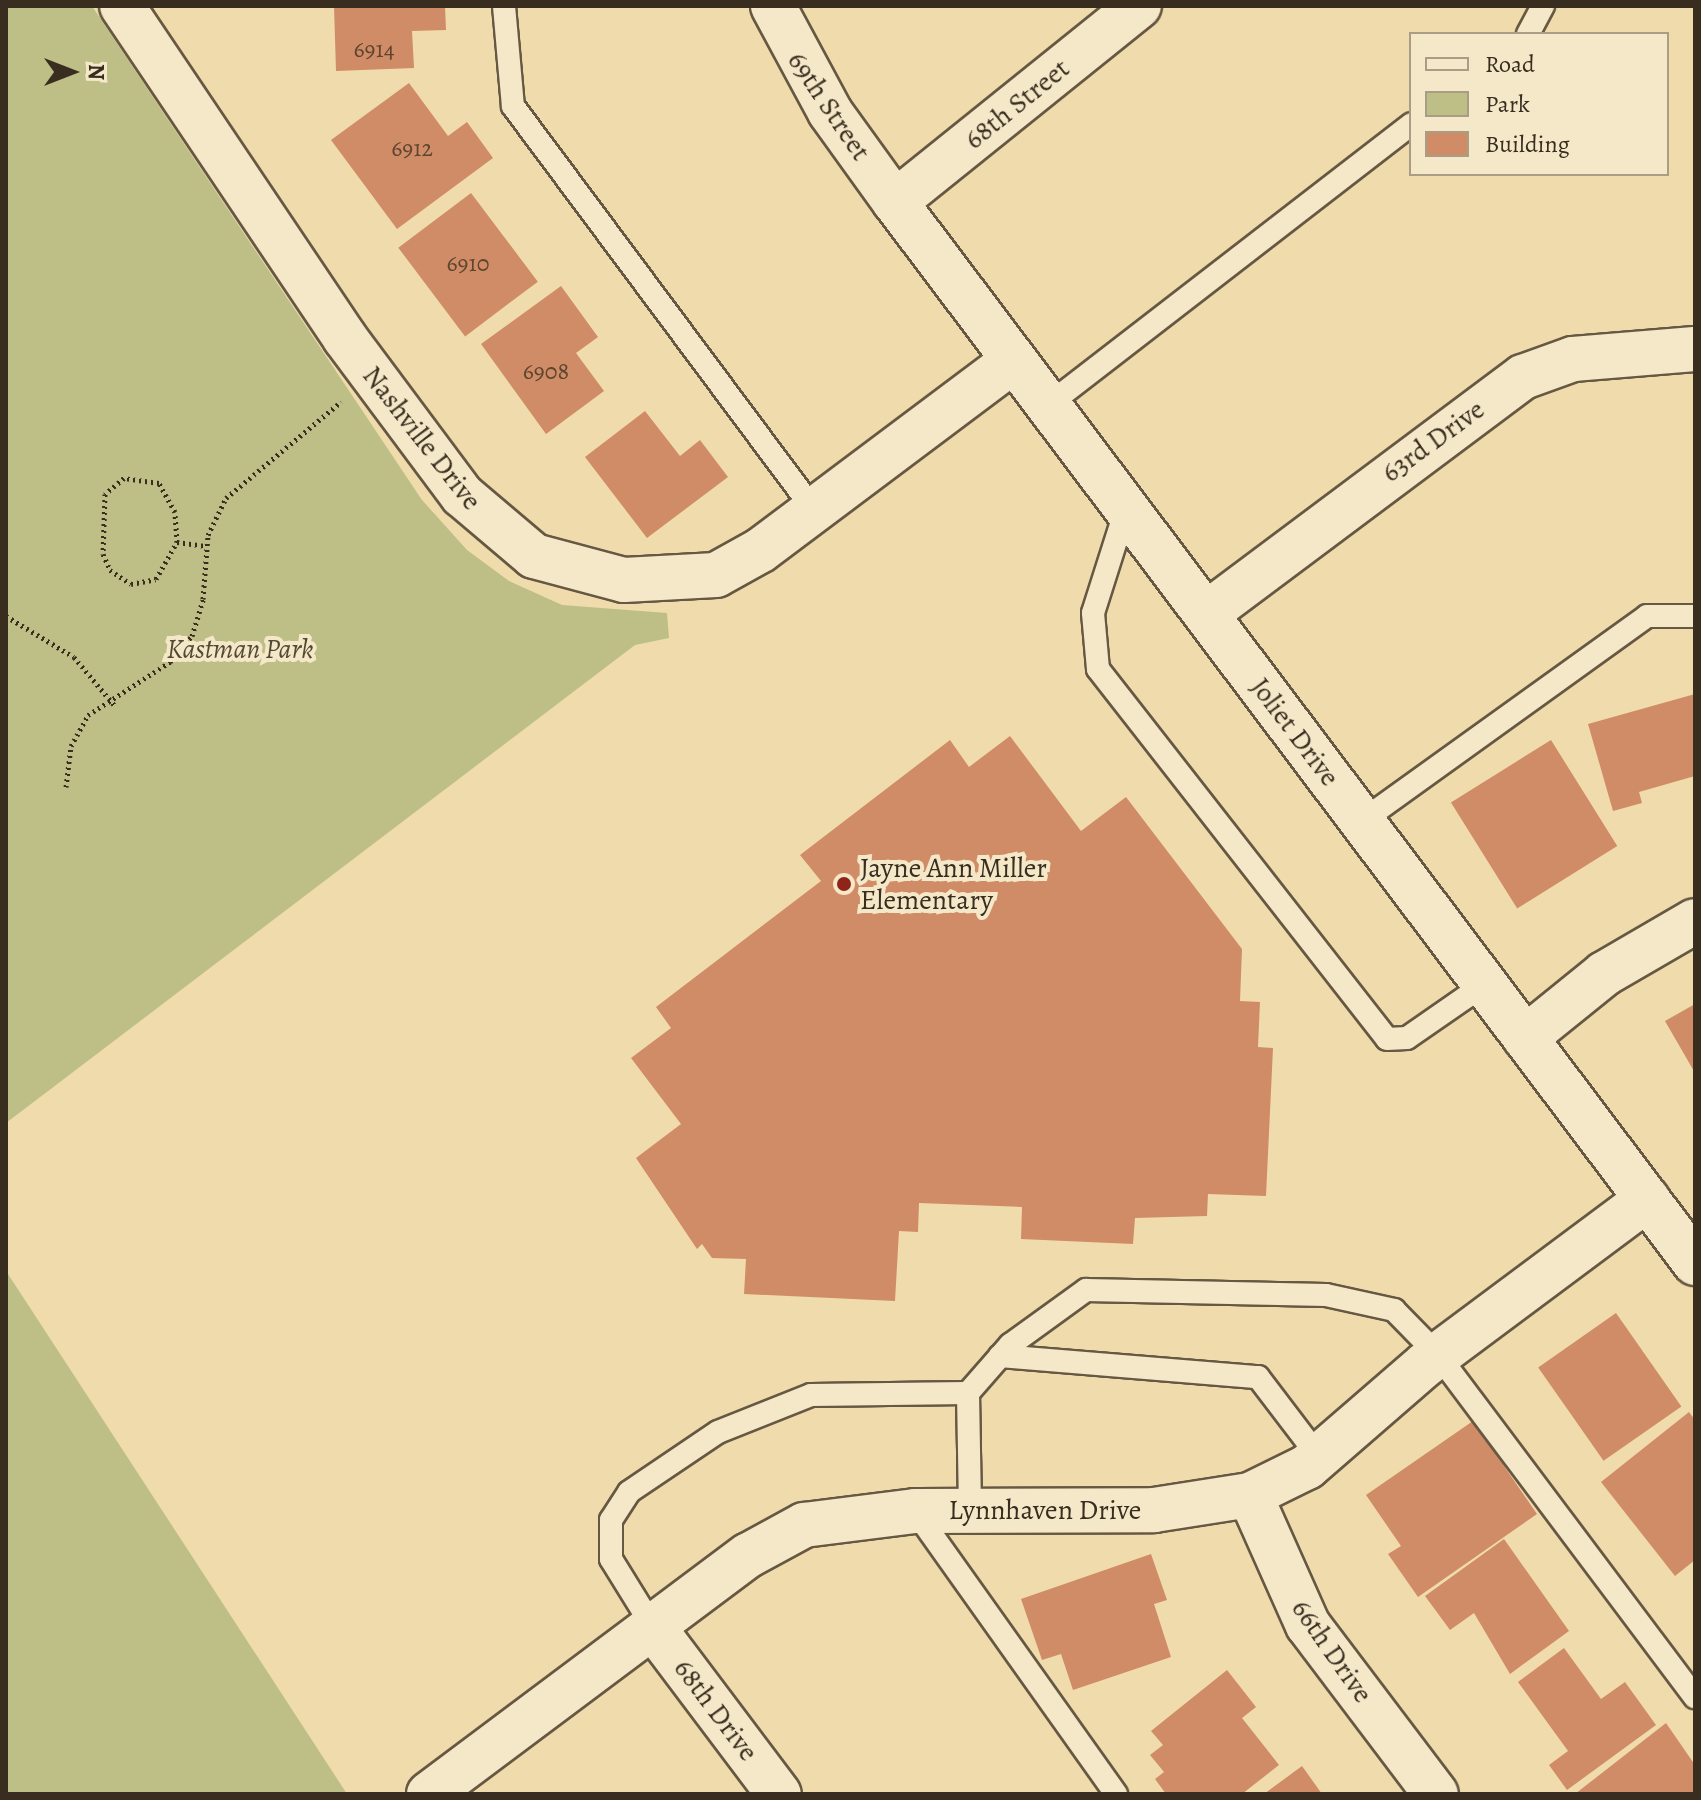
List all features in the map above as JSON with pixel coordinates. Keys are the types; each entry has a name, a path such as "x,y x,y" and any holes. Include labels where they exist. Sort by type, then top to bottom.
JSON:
{"street":[{"name":"69th Street","path":"773,6 822,100 895,202"},
{"name":"68th Street","path":"895,202 1139,6"},
{"name":"Nashville Drive","path":"138,12 345,338 462,495 497,530 534,556 581,572 681,580 738,565 1014,360"},
{"name":"Joliet Drive","path":"895,202 1695,1263"},
{"name":"63rd Drive","path":"1206,614 1523,377 1573,359 1695,349"},
{"path":"1525,1038 1604,974 1695,921"},
{"name":"Lynnhaven Drive","path":"447,1789 749,1555 804,1525 915,1511 1154,1510 1250,1495 1319,1457 1438,1355 1647,1199"},
{"name":"66th Drive","path":"1250,1495 1308,1625 1436,1794"},
{"name":"68th Drive","path":"653,1627 779,1794"}],"lane":[{"path":"504,6 513,106 814,510"},
{"path":"1529,32 1543,6"},
{"path":"1048,405 1409,126"},
{"path":"1126,509 1092,637 1098,669 1134,717 1387,1039 1407,1038 1485,984"},
{"path":"1362,821 1647,616 1695,616"},
{"path":"970,1511 968,1393 1000,1356 1086,1290 1326,1295 1394,1310 1438,1355 1695,1697"},
{"path":"1000,1356 1258,1377 1319,1457"},
{"path":"653,1627 611,1559 611,1520 629,1492 718,1432 811,1395 968,1393"},
{"path":"915,1511 1116,1794"}],"path":[{"path":"66,787 77,731 108,695 170,662 192,636 203,599 205,546 239,482 341,402"},
{"path":"124,478 159,483 175,512 177,542 156,579 144,584 121,579 103,554 105,494 124,478"},
{"path":"177,542 205,546"},
{"path":"6,616 74,657 116,707"}],"green space":[{"name":"Kastman Park","path":"6,6 92,6 422,500 467,550 509,581 562,605 667,613 669,638 635,645 6,1123"},
{"path":"6,1271 347,1794 6,1794"}],"building":[{"path":"334,6 445,6 446,30 412,31 414,68 336,71"},
{"path":"409,83 448,136 467,122 493,158 397,229 331,140"},
{"path":"471,193 538,282 465,336 398,248"},
{"path":"561,286 598,337 576,353 604,391 546,434 481,344"},
{"path":"645,411 680,456 700,440 728,477 647,538 585,457"},
{"path":"1695,694 1695,776 1639,792 1642,803 1613,811 1588,724"},
{"path":"1010,736 1081,831 1126,797 1242,949 1240,1001 1260,1002 1258,1047 1273,1048 1266,1196 1208,1194 1207,1216 1135,1218 1133,1244 1021,1239 1022,1207 919,1203 918,1232 899,1231 895,1301 744,1294 746,1259 712,1258 702,1244 697,1249 636,1158 681,1124 631,1058 671,1028 656,1007 821,881 800,855 950,740 969,767"},
{"path":"1551,740 1617,846 1517,909 1451,803"},
{"path":"1695,1004 1695,1073 1665,1021"},
{"path":"1616,1313 1681,1406 1604,1461 1538,1367"},
{"path":"1689,1412 1695,1420 1695,1560 1675,1576 1601,1482"},
{"path":"1473,1421 1537,1514 1418,1597 1388,1554 1401,1546 1366,1495"},
{"path":"1504,1539 1569,1631 1510,1674 1474,1613 1450,1630 1425,1596"},
{"path":"1151,1554 1167,1600 1154,1604 1171,1657 1073,1690 1061,1654 1042,1660 1021,1599"},
{"path":"1564,1648 1601,1699 1625,1682 1656,1725 1567,1790 1549,1765 1568,1751 1518,1682"},
{"path":"1227,1670 1256,1707 1242,1718 1279,1765 1242,1794 1166,1794 1155,1779 1164,1772 1150,1755 1163,1745 1151,1731"},
{"path":"1666,1723 1695,1765 1695,1794 1575,1794"},
{"path":"1302,1766 1322,1794 1264,1794"}],"place":[{"name":"Jayne Ann Miller Elementary","path":"844,884"}]}
